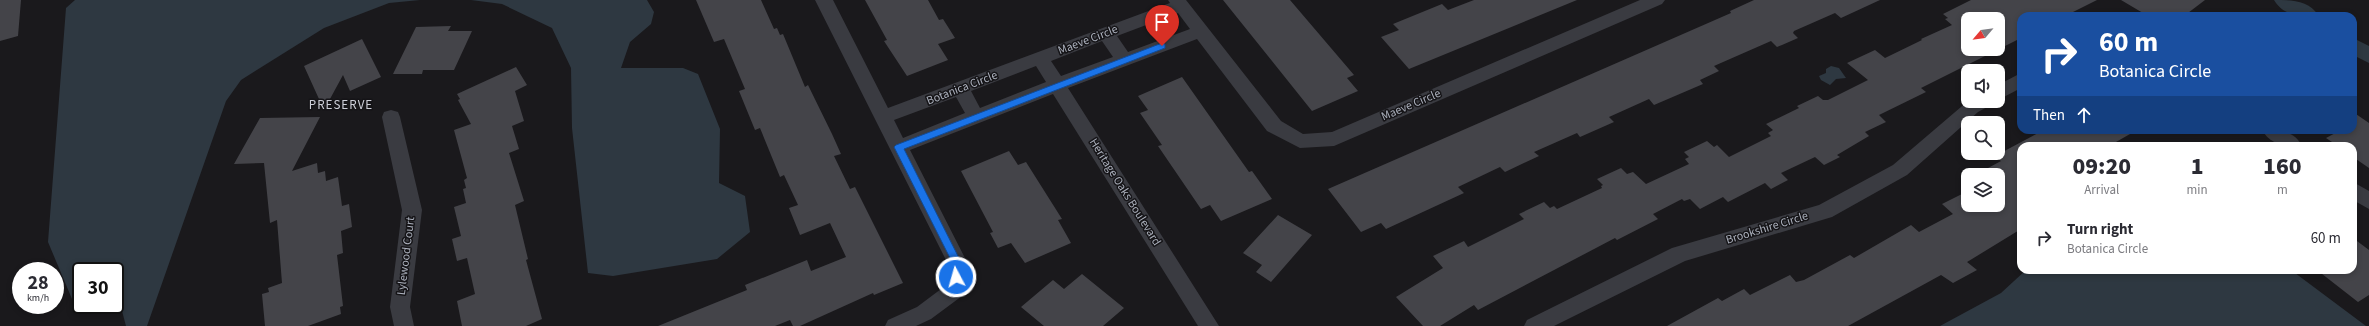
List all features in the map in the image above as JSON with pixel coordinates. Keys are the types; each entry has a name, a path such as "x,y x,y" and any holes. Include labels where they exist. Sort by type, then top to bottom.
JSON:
{"street":[{"path":"824,0 958,264 955,290 924,313 895,326"},
{"name":"Maeve Circle","path":"1040,58 1106,34 1179,3 1274,126 1300,141 1327,139 1334,138 1656,0"},
{"path":"899,147 976,116 1201,31"},
{"path":"1106,34 1124,60"},
{"name":"Botanica Circle","path":"883,117 1040,58"},
{"name":"Heritage Oaks Boulevard","path":"1040,58 1209,326"},
{"path":"2005,89 2017,82"},
{"path":"960,88 976,116"},
{"name":"Brookshire Circle","path":"1534,326 1679,254 1824,210 1900,170 1971,108"},
{"name":"Lylewood Court","path":"391,117 412,210 400,307 404,326"},
{"path":"2276,134 2287,142"},
{"path":"2357,193 2369,201"}],"shaded area":[{"path":"75,0 420,0 389,3 324,28 241,80 226,101 147,326 126,326 123,314 124,262 72,262 72,299 64,280 64,262 56,262 48,242 66,8"},
{"path":"471,0 647,0 654,12 651,24 630,42 621,68 683,68 698,74 720,129 719,183 745,196 750,232 717,259 613,276 588,273 572,128 571,68 552,28 502,4"},
{"path":"1831,66 1839,68 1846,78 1836,79 1830,85 1821,80 1819,76 1826,73 1826,69"},
{"path":"2022,274 2296,274 2366,326 1940,326 2001,293"}],"building":[{"path":"0,0 21,0 18,36 0,41"},
{"path":"696,0 761,0 774,29 777,28 780,35 783,34 805,87 808,85 832,134 841,154 834,156 850,189 855,187 903,283 874,295 873,293 800,326 793,326 790,320 775,326 658,326 747,290 745,285 807,260 811,271 846,257 830,223 800,235 789,208 798,205 784,175 780,177 760,128 755,130 739,91 745,89 724,39 714,42"},
{"path":"865,0 928,0 939,20 943,19 955,38 938,44 948,60 907,76 884,41 887,40"},
{"path":"1223,0 1290,0 1354,75 1347,78 1358,91 1312,111"},
{"path":"1474,0 1577,0 1409,69 1381,37 1399,30 1393,24 1442,4 1448,10"},
{"path":"1754,0 1880,0 1841,18 1835,13 1794,31 1793,33 1798,38 1777,47 1771,41 1714,66 1719,71 1700,80 1703,84 1654,105 1649,99 1609,117 1614,122 1580,137 1577,133 1534,152 1539,156 1505,172 1500,167 1458,187 1464,193 1386,229 1381,223 1361,232 1328,189 1731,13 1730,11"},
{"path":"1971,0 2097,0 2073,12 2017,12 2017,40 2005,46 2005,12 1961,12 1961,56 1985,56 1969,64 1961,64 1961,68 1921,88 1926,92 1879,115 1886,122 1865,132 1869,136 1837,155 1840,157 1824,165 1815,157 1781,173 1788,180 1771,189 1765,183 1728,202 1723,197 1700,209 1690,199 1684,201 1682,199 1653,214 1658,219 1617,240 1615,238 1478,310 1474,305 1440,326 1423,326 1396,297 1443,268 1433,256 1464,241 1468,247 1524,219 1519,214 1544,202 1550,208 1554,206 1557,209 1602,188 1601,186 1603,185 1597,179 1621,168 1627,174 1633,172 1646,184 1689,164 1685,159 1689,157 1684,152 1707,141 1714,147 1717,145 1729,157 1771,136 1768,133 1773,130 1766,124 1799,108 1797,106 1818,96 1823,100 1828,100 1868,80 1847,63 1875,50 1885,58 1952,25 1945,19 1948,18 1943,14"},
{"path":"2121,0 2205,0 2189,12 2141,12"},
{"path":"451,26 448,31 472,31 454,70 423,70 422,74 393,74 416,27"},
{"path":"362,39 381,77 350,91 343,75 324,110 304,66"},
{"path":"516,67 527,85 515,91 524,121 512,126 519,149 509,153 524,201 515,205 528,259 526,260 542,319 526,326 462,326 457,301 475,294 467,258 457,261 452,239 461,236 454,207 466,203 463,189 466,188 464,180 467,178 454,130 471,124 458,100 460,99 457,94"},
{"path":"1182,77 1249,172 1252,171 1272,199 1221,221 1210,205 1201,209 1158,146 1162,145 1140,113 1148,110 1138,96"},
{"path":"2357,115 2369,123 2369,168 2357,160 2357,142 2332,142 2326,138 2334,134 2357,134"},
{"path":"320,117 292,171 317,163 318,173 325,171 326,181 338,177 342,206 349,204 352,227 341,231 343,253 337,255 343,306 340,307 341,314 308,326 265,326 262,294 269,292 268,288 282,283 277,220 270,223 264,163 234,164 260,118"},
{"path":"2036,134 2130,134 2116,142 2021,142"},
{"path":"2017,144 2017,231 1967,262 1977,270 1953,283 1941,275 1848,326 1667,326 1718,298 1722,301 1744,289 1750,295 1790,275 1796,282 1804,280 1850,255 1854,258 1911,225 1919,232 1953,214 1942,204 1961,194 1961,212 2005,212 2005,168 1988,168 2001,161 2000,160 2005,160 2005,151"},
{"path":"1009,151 1018,165 1026,162 1062,219 1058,220 1071,243 1025,263 1011,243 998,248 990,233 993,232 961,171"},
{"path":"1278,215 1312,235 1271,282 1256,272 1262,265 1243,253"},
{"path":"2357,241 2369,250 2369,295 2358,302 2322,274 2357,274"},
{"path":"1082,274 1124,308 1103,326 1044,326 1021,307 1053,280 1064,289"}],"waterway":[{"path":"2284,0 2303,12"},
{"path":"2357,48 2369,56"}],"district":[{"name":"PRESERVE","path":"341,105"}],"route":[{"path":"956,277 958,264 899,147 1057,85 1162,46"}]}
